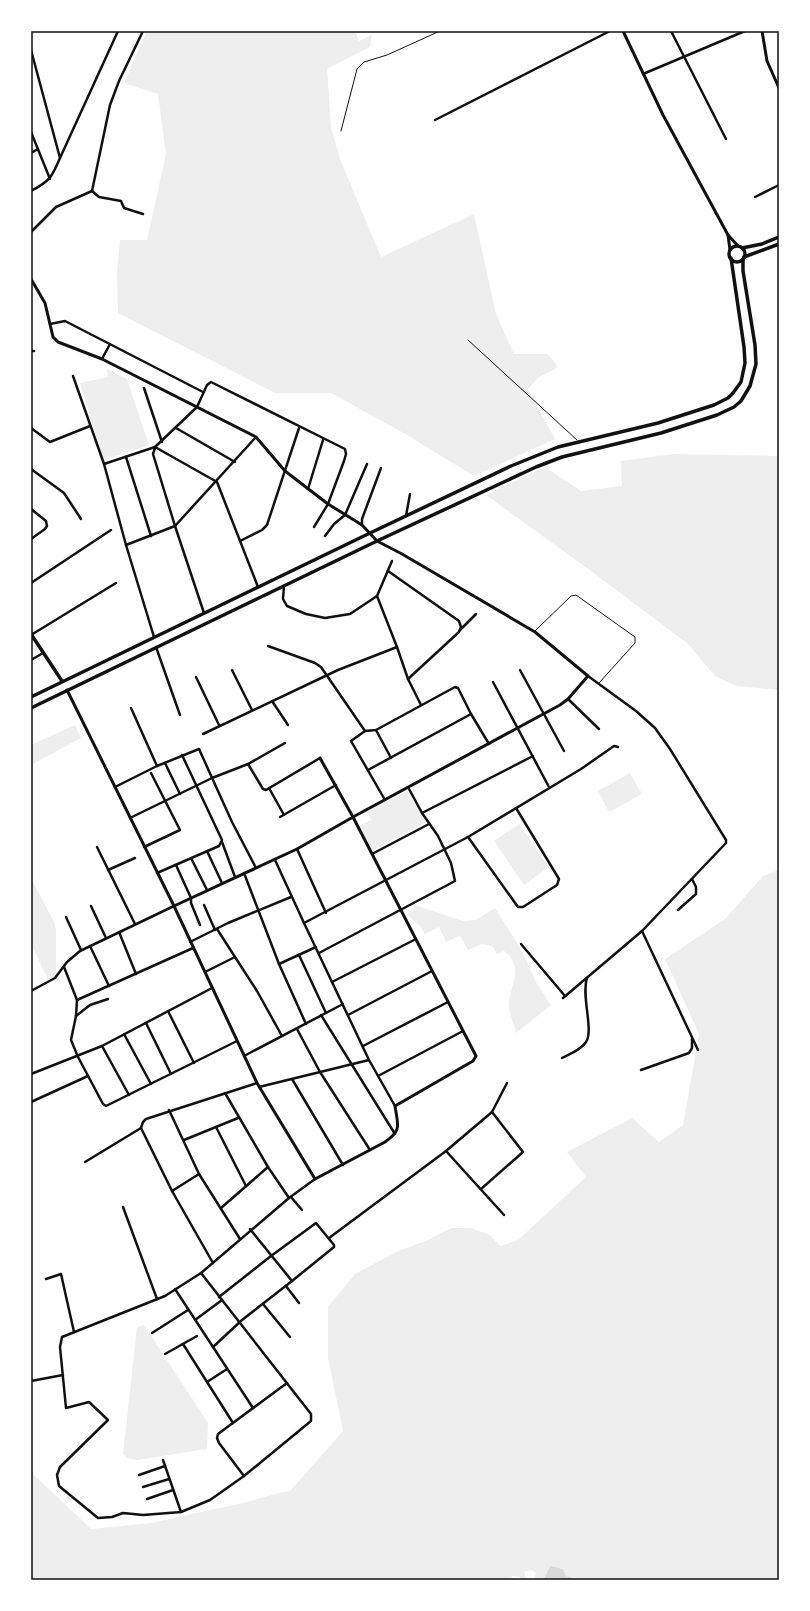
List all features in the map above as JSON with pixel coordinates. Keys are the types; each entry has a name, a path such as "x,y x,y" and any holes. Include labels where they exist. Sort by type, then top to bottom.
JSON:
{"main road":[{"path":"31,697 368,534 532,458 558,447 658,423 714,405 733,393 744,372 745,355 731,258 729,254 730,250 734,246 740,247 762,244 779,237"},
{"path":"731,258 737,261 779,244"},
{"path":"31,708 377,541 556,459 661,433 717,415 734,406 741,401 750,386 756,364 755,345 743,271 744,252 740,247"},
{"path":"31,635 67,690"}],"street":[{"path":"31,191 47,182 55,171 118,31"},
{"path":"92,191 110,105 119,81 143,31"},
{"path":"435,120 610,31"},
{"path":"623,31 663,115 728,235 740,247"},
{"path":"671,31 726,139"},
{"path":"643,74 745,31"},
{"path":"762,31 767,61 779,88"},
{"path":"31,50 60,158"},
{"path":"31,132 50,179"},
{"path":"31,153 38,149"},
{"path":"755,197 779,185"},
{"path":"92,191 99,197 121,201 124,208 144,214"},
{"path":"31,232 56,207 92,191"},
{"path":"728,235 730,250"},
{"path":"31,279 45,303 53,337 58,342 102,359 256,437 285,471 328,504 362,526 368,534 377,541 402,554 535,632 598,684 636,711 655,728 670,749 726,840 726,843 642,931 564,997 521,944"},
{"path":"50,324 66,321 204,392"},
{"path":"102,359 110,344"},
{"path":"73,376 104,464 126,545 154,637"},
{"path":"104,464 156,447 197,407 208,384 211,382 299,428 343,448 346,454 328,504 314,527"},
{"path":"144,388 162,442"},
{"path":"31,428 50,442 90,426"},
{"path":"176,428 235,462"},
{"path":"240,541 262,530 267,525 299,428"},
{"path":"126,545 175,526 217,482 256,437"},
{"path":"308,489 323,440"},
{"path":"156,447 217,482 258,587"},
{"path":"156,447 153,454 204,613"},
{"path":"126,457 151,536"},
{"path":"325,536 345,515 367,464"},
{"path":"362,526 362,519 382,468"},
{"path":"31,469 64,492 82,519"},
{"path":"406,516 410,494"},
{"path":"31,509 43,518 47,526 31,538"},
{"path":"31,583 111,530"},
{"path":"284,586 283,599 287,606 306,614 326,618 350,614 377,596 392,561"},
{"path":"388,571 459,621 460,630"},
{"path":"31,635 116,584"},
{"path":"377,596 408,679 421,705"},
{"path":"408,679 476,614"},
{"path":"268,646 315,663 321,667 362,729 365,731"},
{"path":"156,647 180,715"},
{"path":"203,734 219,725 356,662 397,647"},
{"path":"31,660 43,653"},
{"path":"232,670 252,710"},
{"path":"520,670 564,751"},
{"path":"31,991 55,978 81,950 222,883 275,860 544,714 568,699 588,676"},
{"path":"196,677 219,725"},
{"path":"493,682 549,787"},
{"path":"385,800 351,741 365,731 376,730 453,687 456,687 489,744"},
{"path":"67,690 174,906 259,1087 315,1180"},
{"path":"568,699 599,729"},
{"path":"272,701 288,725"},
{"path":"131,708 157,766"},
{"path":"368,770 471,714"},
{"path":"376,730 391,758"},
{"path":"130,818 212,778 248,764 286,743"},
{"path":"304,923 326,913 468,837 581,769 614,746 618,747"},
{"path":"115,787 157,766 199,749 232,822 256,868"},
{"path":"182,755 221,841 235,877"},
{"path":"422,813 533,756"},
{"path":"248,764 263,788 266,790 320,758 354,816 476,1056 475,1059 395,1106"},
{"path":"165,763 180,794"},
{"path":"144,847 180,830 151,773"},
{"path":"280,817 336,785"},
{"path":"319,953 455,880 451,863 408,787"},
{"path":"269,788 284,815"},
{"path":"468,837 518,907 522,908 557,886 559,879 516,808"},
{"path":"372,854 429,824"},
{"path":"157,873 219,846 221,841"},
{"path":"97,847 135,924"},
{"path":"296,849 326,913"},
{"path":"206,851 222,883"},
{"path":"108,870 135,858"},
{"path":"191,858 207,890"},
{"path":"201,1273 311,1414 311,1421 244,1476 210,1500 181,1512 143,1515 123,1513 112,1517 98,1518 59,1486 57,1475 60,1468 108,1420 89,1402 66,1408 60,1344 62,1337 157,1299 201,1273 250,1229 290,1197 315,1180 370,1150 395,1134 398,1126 395,1106 369,1060 291,897 275,860"},
{"path":"176,865 191,898 191,903 200,925"},
{"path":"244,873 278,964 306,1024"},
{"path":"678,910 696,894 696,887 692,879"},
{"path":"190,942 258,910 291,897"},
{"path":"204,905 216,929 257,991 282,1036"},
{"path":"91,906 106,938"},
{"path":"66,917 81,950"},
{"path":"642,931 698,1050"},
{"path":"118,932 136,974"},
{"path":"332,982 416,939"},
{"path":"90,946 109,986"},
{"path":"278,964 316,947"},
{"path":"77,1000 193,948"},
{"path":"299,955 326,1013"},
{"path":"205,972 235,958"},
{"path":"64,967 77,1000 76,1016 71,1040 88,1076 103,1104 106,1106 237,1041"},
{"path":"348,1015 432,971"},
{"path":"562,1058 579,1050 586,1042 589,1032 584,986 587,977"},
{"path":"31,1074 78,1057 102,1046 212,988"},
{"path":"76,1016 90,1005 108,999"},
{"path":"363,1046 448,1002"},
{"path":"244,1056 343,1004"},
{"path":"168,1011 194,1063"},
{"path":"321,1015 395,1134"},
{"path":"146,1023 171,1074"},
{"path":"297,1029 320,1072 370,1150"},
{"path":"378,1076 463,1032"},
{"path":"124,1034 151,1084"},
{"path":"641,1070 688,1053 692,1048 692,1038"},
{"path":"102,1046 129,1095"},
{"path":"259,1087 369,1060"},
{"path":"31,1102 88,1076"},
{"path":"292,1079 343,1165"},
{"path":"85,1162 141,1128 146,1119 169,1110 257,1083"},
{"path":"329,1238 446,1151 492,1112 507,1083"},
{"path":"225,1093 238,1118 268,1167 290,1197 302,1210"},
{"path":"169,1110 199,1174 240,1238"},
{"path":"481,1189 523,1152 492,1112"},
{"path":"184,1140 238,1118"},
{"path":"216,1127 246,1186"},
{"path":"141,1128 172,1190 213,1263"},
{"path":"446,1151 504,1215"},
{"path":"221,1208 268,1167"},
{"path":"172,1190 199,1174"},
{"path":"123,1207 157,1299"},
{"path":"195,1320 271,1256 316,1223 334,1245 334,1247 239,1323 212,1347"},
{"path":"250,1229 292,1281"},
{"path":"46,1279 61,1274 74,1332"},
{"path":"286,1286 299,1303"},
{"path":"175,1289 253,1408"},
{"path":"263,1304 290,1337"},
{"path":"152,1333 188,1310"},
{"path":"165,1354 197,1336"},
{"path":"183,1344 233,1423"},
{"path":"206,1382 227,1368"},
{"path":"31,1381 63,1375"},
{"path":"244,1476 219,1443 217,1438 221,1430 233,1423 287,1383"},
{"path":"163,1460 181,1512"},
{"path":"139,1475 165,1466"},
{"path":"143,1487 169,1479"},
{"path":"147,1499 173,1490"}],"lane":[{"path":"341,132 357,69 364,62 386,55 440,31"},
{"path":"468,340 579,442"},
{"path":"535,632 571,596 576,595 635,637 635,643 598,684"}],"shaded area":[{"path":"147,31 355,31 359,41 372,35 370,47 327,69 331,127 340,159 381,257 474,214 496,314 514,354 548,354 558,367 538,378 528,389 555,439 474,476 407,435 331,393 275,393 118,313 117,272 120,240 147,240 166,154 158,94 124,83"},
{"path":"107,369 127,379 149,445 103,460 80,383 108,377"},
{"path":"674,454 779,456 779,690 736,686 715,676 688,644 486,495 545,467 581,491 622,486 621,461"},
{"path":"75,725 81,738 31,765 31,745"},
{"path":"630,773 642,794 609,812 598,791"},
{"path":"409,790 426,822 371,851 359,826 371,820 367,811"},
{"path":"519,824 549,867 524,885 494,841"},
{"path":"779,870 779,1580 572,1580 570,1577 566,1576 563,1569 551,1566 542,1580 533,1580 536,1573 531,1570 524,1572 526,1580 521,1580 520,1577 513,1576 509,1580 31,1580 31,1472 91,1529 151,1523 238,1504 291,1490 343,1431 328,1358 328,1307 355,1274 398,1251 426,1241 451,1228 471,1228 490,1235 500,1246 518,1240 586,1177 567,1152 632,1118 659,1142 683,1125 699,1034 665,959 725,919 763,876"},
{"path":"31,878 54,922 56,930 56,976 48,980 31,943"},
{"path":"415,905 463,921 475,920 495,908 522,951 536,982 551,1005 516,1033 509,1009 515,977 514,964 511,958 504,951 497,954 492,946 482,944 468,950 460,936 446,942 439,927 425,934 420,926 407,914"},
{"path":"144,1325 208,1423 207,1449 137,1460 127,1458 123,1454 137,1327"},
{"path":"551,1566 563,1569 566,1576 570,1577 572,1580 542,1580"}]}
